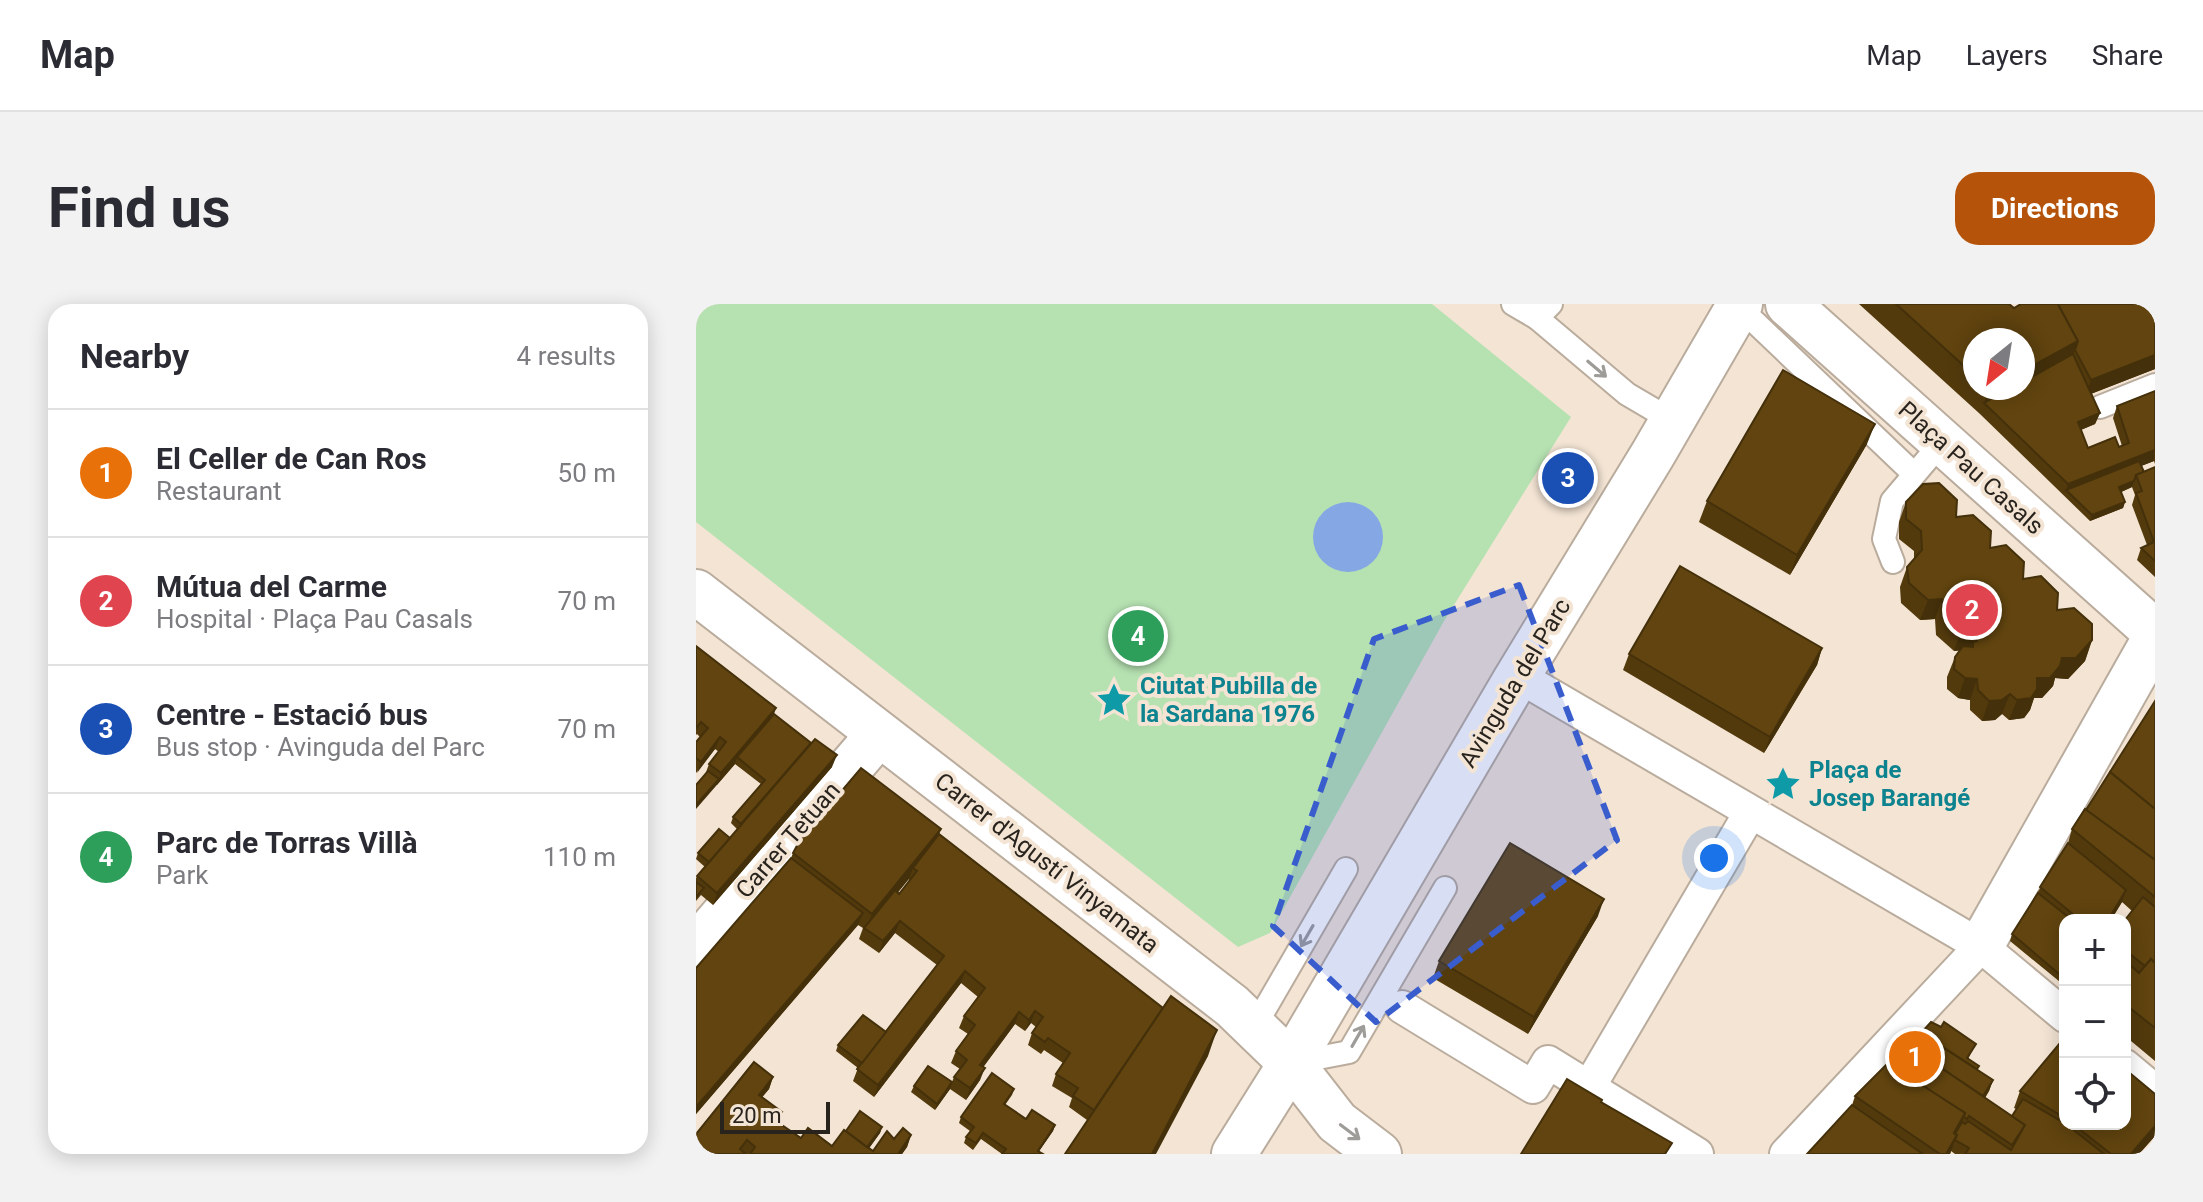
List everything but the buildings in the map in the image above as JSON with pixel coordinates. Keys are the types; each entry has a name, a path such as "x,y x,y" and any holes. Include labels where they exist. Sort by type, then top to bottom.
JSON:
{"street":[{"name":"Plaça Pau Casals","path":"1788,304 2155,632"},
{"name":"Avinguda del Parc","path":"1234,1154 1673,421 1739,305"},
{"name":"Carrer d'Agustí Vinyamata","path":"696,592 1232,1006 1291,1063 1337,1122 1379,1154"},
{"path":"1786,1154 1981,946 2155,638"},
{"path":"1518,676 1981,946 2059,1011"},
{"name":"Carrer Tetuan","path":"696,947 879,734"},
{"path":"1589,1087 1750,813"},
{"path":"1402,1007 1533,1087 1548,1062 1697,1154"},
{"path":"2131,1071 2155,1091"}],"lane":[{"path":"1513,304 1544,311 1627,394 1673,421"},
{"path":"1739,305 1913,473"},
{"path":"2100,407 2155,385"},
{"path":"1893,562 1884,539 1892,501 1942,442"},
{"path":"1255,1026 1346,869"},
{"path":"1291,1063 1349,1052 1445,888"}],"highlighted area":[{"path":"1519,585 1617,840 1376,1022 1273,926 1374,639"}],"green space":[{"path":"696,304 1432,304 1571,417 1444,621 1270,933 1238,947 696,522"}],"water":[{"path":"1348,502 1367,508 1377,518 1383,537 1377,556 1367,566 1348,572 1329,566 1319,556 1313,537 1319,518 1329,508"}],"place":[{"name":"Centre - Estació bus","path":"1568,478"},
{"name":"Mútua del Carme","path":"1972,610"},
{"name":"Parc de Torras Villà","path":"1138,636"},
{"name":"Ciutat Pubilla de la Sardana 1976","path":"1114,700"},
{"name":"Plaça de Josep Barangé","path":"1783,784"},
{"name":"El Celler de Can Ros","path":"1915,1057"}]}
